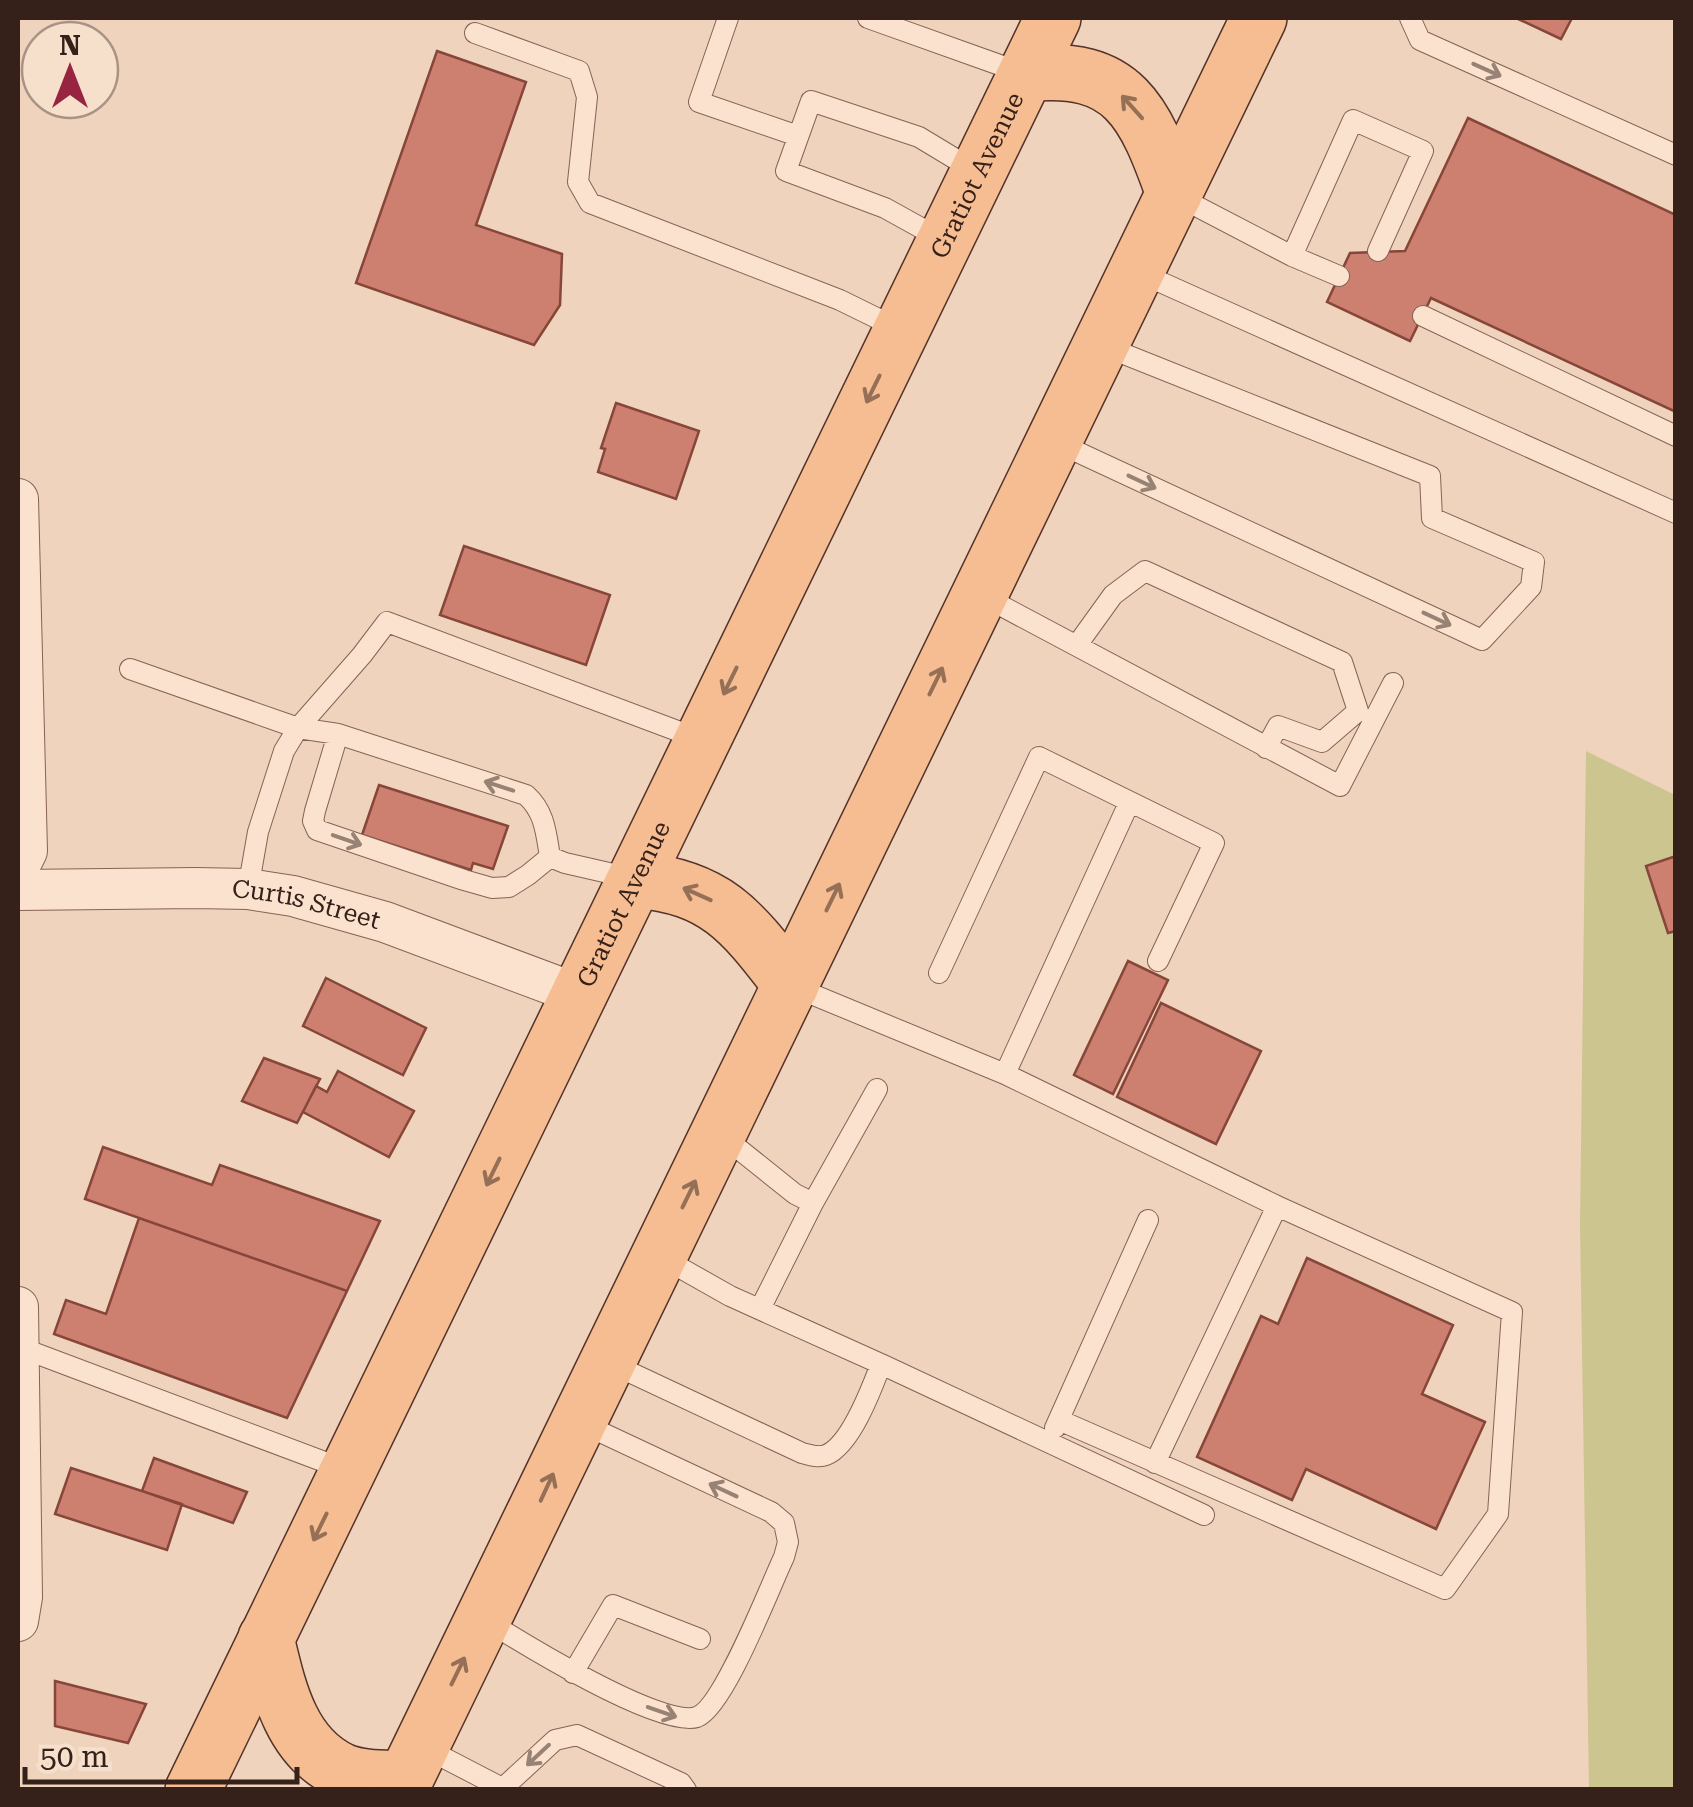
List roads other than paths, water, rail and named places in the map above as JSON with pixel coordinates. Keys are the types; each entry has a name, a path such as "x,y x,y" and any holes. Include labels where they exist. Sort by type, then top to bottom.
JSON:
{"main road":[{"name":"Gratiot Avenue","path":"194,1790 1053,18"},
{"path":"266,1638 280,1696 294,1724 324,1760 345,1772 372,1778 408,1771 1258,18"},
{"path":"1026,74 1078,73 1102,81 1124,97 1144,119 1174,194"},
{"path":"636,880 662,882 710,898 761,946 790,985"}],"street":[{"path":"18,498 27,851 18,868"},
{"name":"Curtis Street","path":"18,890 248,889 293,896 385,922 580,996"},
{"path":"18,1307 22,1596 18,1621"}],"lane":[{"path":"728,18 698,102 798,136"},
{"path":"868,18 1026,74"},
{"path":"1410,18 1420,40 1676,155"},
{"path":"475,32 579,71 587,98 578,182 590,203 840,300 902,330"},
{"path":"945,241 885,208 786,171 811,101 919,138 979,172"},
{"path":"1292,256 1354,120 1424,151 1378,251"},
{"path":"1174,194 1292,256 1339,276"},
{"path":"1136,271 1676,513"},
{"path":"1422,316 1676,436"},
{"path":"1054,442 1482,640 1530,587 1534,562 1432,518 1430,476 1101,344"},
{"path":"1077,644 1114,595 1145,571 1342,662 1358,710 1322,742 1278,726 1266,748"},
{"path":"980,594 1340,786 1393,683"},
{"path":"248,889 258,832 284,751 298,728 387,622 701,740"},
{"path":"130,670 298,728 338,734 526,795 537,804 544,820 550,857"},
{"path":"338,734 315,811 313,821 317,830 492,888 509,887 550,857"},
{"path":"940,973 1039,757 1214,843 1158,962"},
{"path":"1006,1074 1129,803"},
{"path":"550,857 636,880"},
{"path":"790,985 1006,1074 1277,1206 1512,1312 1498,1514 1445,1589 1059,1420"},
{"path":"760,1309 877,1089"},
{"path":"719,1133 795,1194 814,1203"},
{"path":"1155,1462 1277,1206"},
{"path":"1048,1444 1148,1220"},
{"path":"658,1255 730,1296 1204,1515"},
{"path":"19,1348 348,1471"},
{"path":"607,1362 802,1453 816,1456 827,1455 838,1447 852,1428 881,1364"},
{"path":"484,1619 573,1673 668,1716 697,1716 722,1691 784,1556 788,1542 784,1522 771,1512 578,1422"},
{"path":"573,1673 614,1605 700,1639"},
{"path":"408,1771 504,1789 555,1740 576,1735 681,1782 686,1790"}]}
